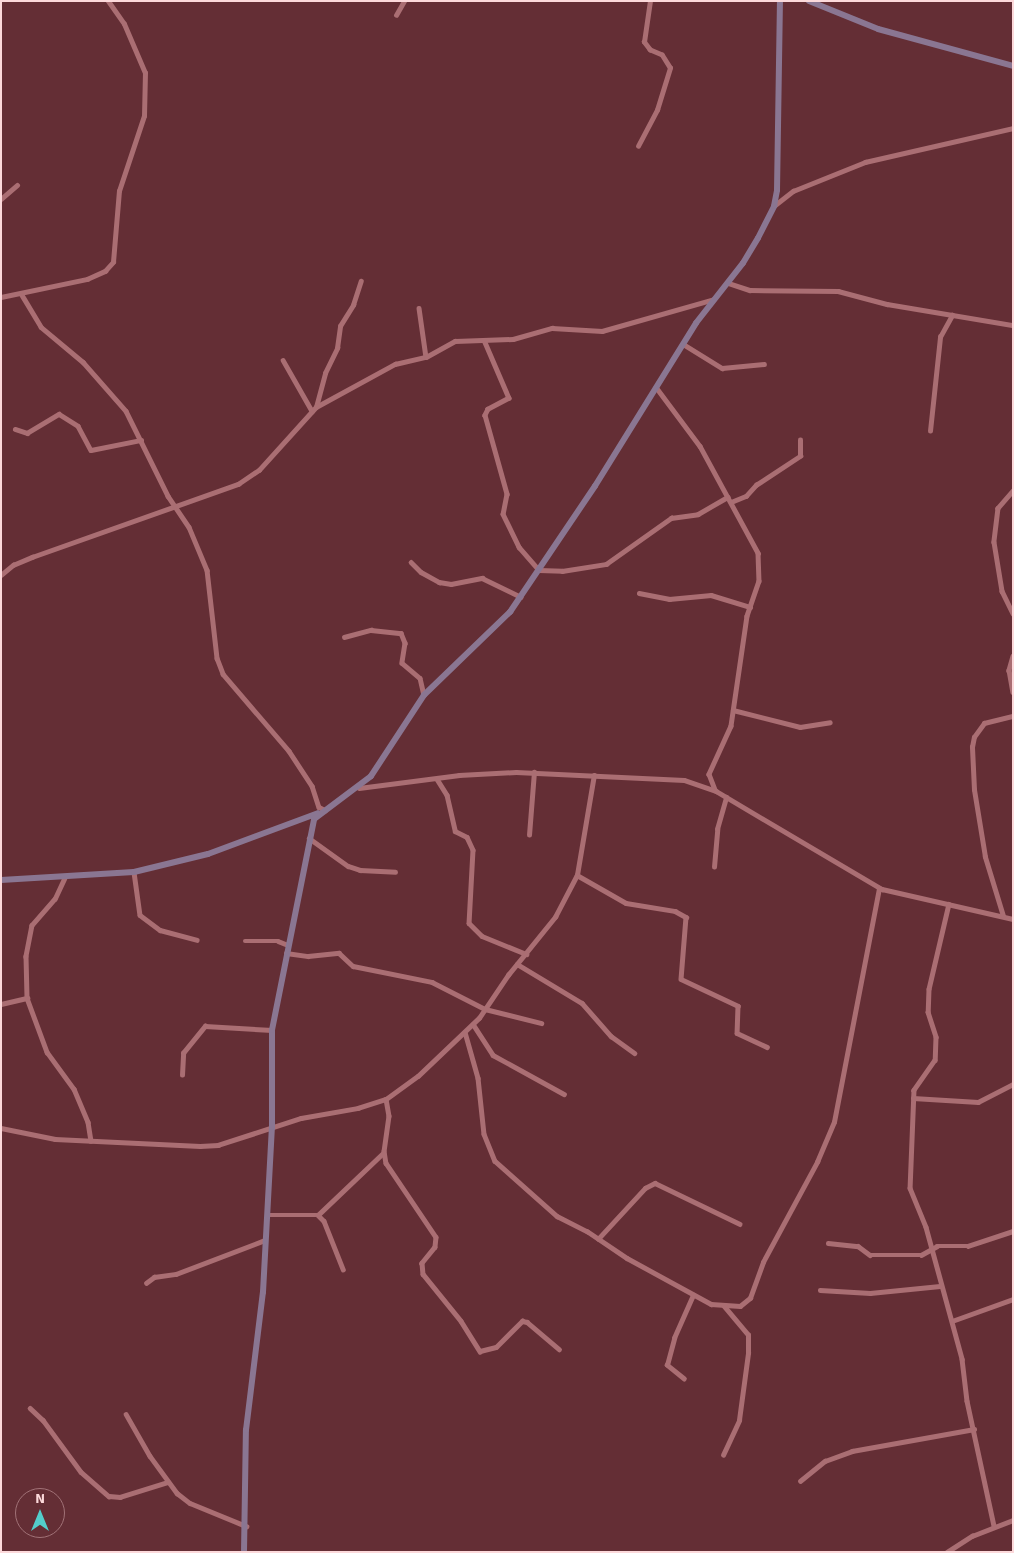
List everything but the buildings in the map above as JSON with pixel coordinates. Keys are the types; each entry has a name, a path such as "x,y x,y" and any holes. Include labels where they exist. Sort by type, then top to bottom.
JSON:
{"main road":[{"path":"1,880 65,878 134,872 208,854 321,811 359,788 371,776 424,695 494,631 521,597 683,344 714,298 743,263 774,206 777,190 780,1"},
{"path":"809,1 878,29 1013,66"},
{"path":"244,1552 246,1526 246,1430 261,1316 268,1215 272,1126 272,1030 309,838 321,811"}],"street":[{"path":"1,297 22,295 87,279 105,271 113,262 119,191 144,116 146,82 139,55 108,1"},
{"path":"396,15 404,1"},
{"path":"638,146 657,110 670,68 662,55 650,50 644,42 650,1"},
{"path":"774,206 793,191 865,162 1013,128"},
{"path":"1,199 17,185"},
{"path":"314,409 325,373 337,348 340,326 353,305 361,281"},
{"path":"728,283 750,290 838,291 887,304 1013,326"},
{"path":"22,295 41,327 83,362 115,397 141,440 174,506 189,527 207,570 217,658 223,674 289,752 312,786 321,811"},
{"path":"1,575 13,565 32,557 248,478 314,409 386,368 426,357 456,341 514,339 552,328 602,331 714,298"},
{"path":"419,308 426,357"},
{"path":"930,431 940,337 952,315"},
{"path":"484,340 508,398 488,409 485,415 507,494 503,514 519,547 539,570 562,571 606,564 671,518 698,514 730,500 746,496 756,485 800,456 800,440"},
{"path":"683,344 722,368 764,364"},
{"path":"283,360 314,409"},
{"path":"656,387 684,421 758,553 759,582 750,607 730,733 709,774 716,791"},
{"path":"15,428 27,433 59,414 78,426 91,450 141,440"},
{"path":"1013,491 998,508 994,542 1002,591 1013,614"},
{"path":"411,562 421,572 438,582 451,584 482,578 521,597"},
{"path":"639,593 669,600 711,595 750,607"},
{"path":"344,637 371,630 401,633 405,642 402,663 420,678 424,695"},
{"path":"1013,656 1009,670 1013,692"},
{"path":"733,710 800,727 830,722"},
{"path":"1003,916 985,857 974,790 972,747 974,737 984,723 1013,716"},
{"path":"359,788 459,775 534,772 673,778 716,791 879,888 1013,919"},
{"path":"528,834 534,772"},
{"path":"1,1128 39,1137 200,1146 218,1144 272,1126 358,1108 386,1099 418,1076 465,1032 486,1009 517,964 555,918 578,875 594,775"},
{"path":"437,779 447,795 455,830 467,837 473,850 468,923 482,936 526,954"},
{"path":"714,867 717,829 726,797"},
{"path":"309,838 348,866 360,870 395,872"},
{"path":"134,872 140,915 160,930 197,940"},
{"path":"578,875 626,903 675,911 686,918 681,979 738,1006 737,1033 767,1047"},
{"path":"65,878 55,899 32,925 26,956 26,998 47,1052 74,1089 88,1122 91,1141"},
{"path":"465,1032 477,1070 484,1134 490,1154 547,1208 674,1281 693,1295 724,1306 740,1306 750,1298 763,1262 817,1162 834,1122 879,888"},
{"path":"949,904 929,988 928,1012 936,1037 935,1060 920,1077 913,1098 910,1188 932,1249 940,1286 962,1359 994,1526"},
{"path":"244,941 278,941 288,944"},
{"path":"286,953 308,956 339,954 353,966 432,982 486,1009 541,1023"},
{"path":"517,964 582,1004 612,1036 634,1053"},
{"path":"1,1004 26,998"},
{"path":"472,1024 494,1055 564,1094"},
{"path":"182,1075 183,1053 205,1026 272,1030"},
{"path":"913,1098 978,1102 1013,1084"},
{"path":"386,1099 389,1116 384,1151 386,1163 436,1237 435,1247 422,1264 423,1274 461,1321 480,1351 496,1347 522,1322 527,1322 559,1349"},
{"path":"268,1215 318,1215 379,1160 384,1151"},
{"path":"598,1239 645,1188 655,1183 740,1224"},
{"path":"318,1215 324,1222 343,1269"},
{"path":"828,1244 858,1246 870,1254 921,1255 937,1246 982,1243 1013,1231"},
{"path":"146,1283 154,1277 176,1274 265,1240"},
{"path":"820,1290 870,1293 940,1286"},
{"path":"684,1380 667,1365 674,1338 693,1295"},
{"path":"952,1321 1013,1299"},
{"path":"723,1455 739,1420 748,1352 748,1334 724,1306"},
{"path":"30,1408 44,1420 81,1472 109,1496 120,1497 168,1482"},
{"path":"126,1414 168,1482 190,1503 246,1526"},
{"path":"800,1481 825,1461 852,1451 974,1429"},
{"path":"947,1552 994,1526 1013,1520"}]}
